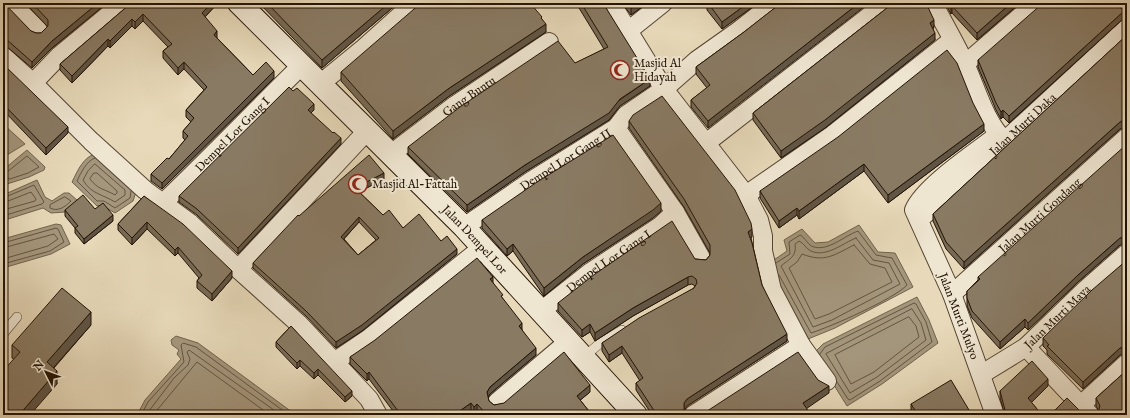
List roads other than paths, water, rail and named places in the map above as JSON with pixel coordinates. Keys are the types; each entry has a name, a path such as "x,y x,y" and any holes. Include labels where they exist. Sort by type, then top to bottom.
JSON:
{"street":[{"path":"11,3 38,30"},
{"path":"33,83 60,56 123,3"},
{"name":"Jalan Dempel Lor","path":"239,3 464,227 636,415"},
{"path":"320,84 364,48 414,3"},
{"path":"611,3 664,89 746,195 759,220 763,236 762,251 772,290 801,345 827,381"},
{"path":"628,30 663,3"},
{"name":"Dempel Lor Gang II","path":"464,227 531,181 616,128 626,115 664,89 697,60 774,3"},
{"path":"706,143 886,3"},
{"path":"933,3 965,64 982,105 1001,138"},
{"path":"965,64 1036,3"},
{"path":"1122,3 1127,8"},
{"name":"Jalan Murti Daka","path":"919,220 1001,138 1127,28"},
{"path":"746,195 831,136 952,40"},
{"name":"Gang Buntu","path":"391,154 454,106 549,42"},
{"path":"3,56 33,83 91,141 162,204 190,223 299,324 369,399 378,415"},
{"name":"Dempel Lor Gang I","path":"162,204 224,145 238,128 302,65"},
{"path":"616,128 675,212 701,258"},
{"path":"238,269 367,130"},
{"name":"Jalan Murti Gondang","path":"952,294 1127,137"},
{"name":"Dempel Lor Gang I","path":"541,311 589,273 660,226 675,212"},
{"name":"Jalan Murti Mulyo","path":"919,220 952,294 982,374 995,415"},
{"path":"334,362 368,339 483,247"},
{"name":"Jalan Murti Maya","path":"982,374 1026,346 1127,253"},
{"path":"497,402 569,342"},
{"path":"693,415 801,345"},
{"path":"1026,346 1085,410 1127,363"}],"lane":[{"path":"3,334 17,317"},
{"path":"584,357 599,344 631,324"}],"water":[{"path":"3,124 25,144 7,155 3,161"},
{"path":"27,150 45,167 44,170 29,177 7,184 3,179 3,170"},
{"path":"97,153 136,192 133,201 115,213 102,205 97,206 72,182 85,161"},
{"path":"37,180 45,197 52,201 64,193 69,193 78,201 65,212 51,213 43,208 5,220 3,195"},
{"path":"56,224 61,225 70,244 51,254 3,268 3,239"},
{"path":"859,225 878,252 895,253 913,287 835,328 808,339 768,264 787,251 784,240 802,229 815,243 828,242"},
{"path":"917,297 929,320 938,343 882,384 847,406 814,353 823,344"},
{"path":"176,336 198,343 296,415 137,415 145,400 181,359 177,354 179,350 172,345 171,340"}],"place":[{"name":"Masjid Al Hidayah","path":"620,70"},
{"name":"Masjid Al-Fattah","path":"358,184"}]}
